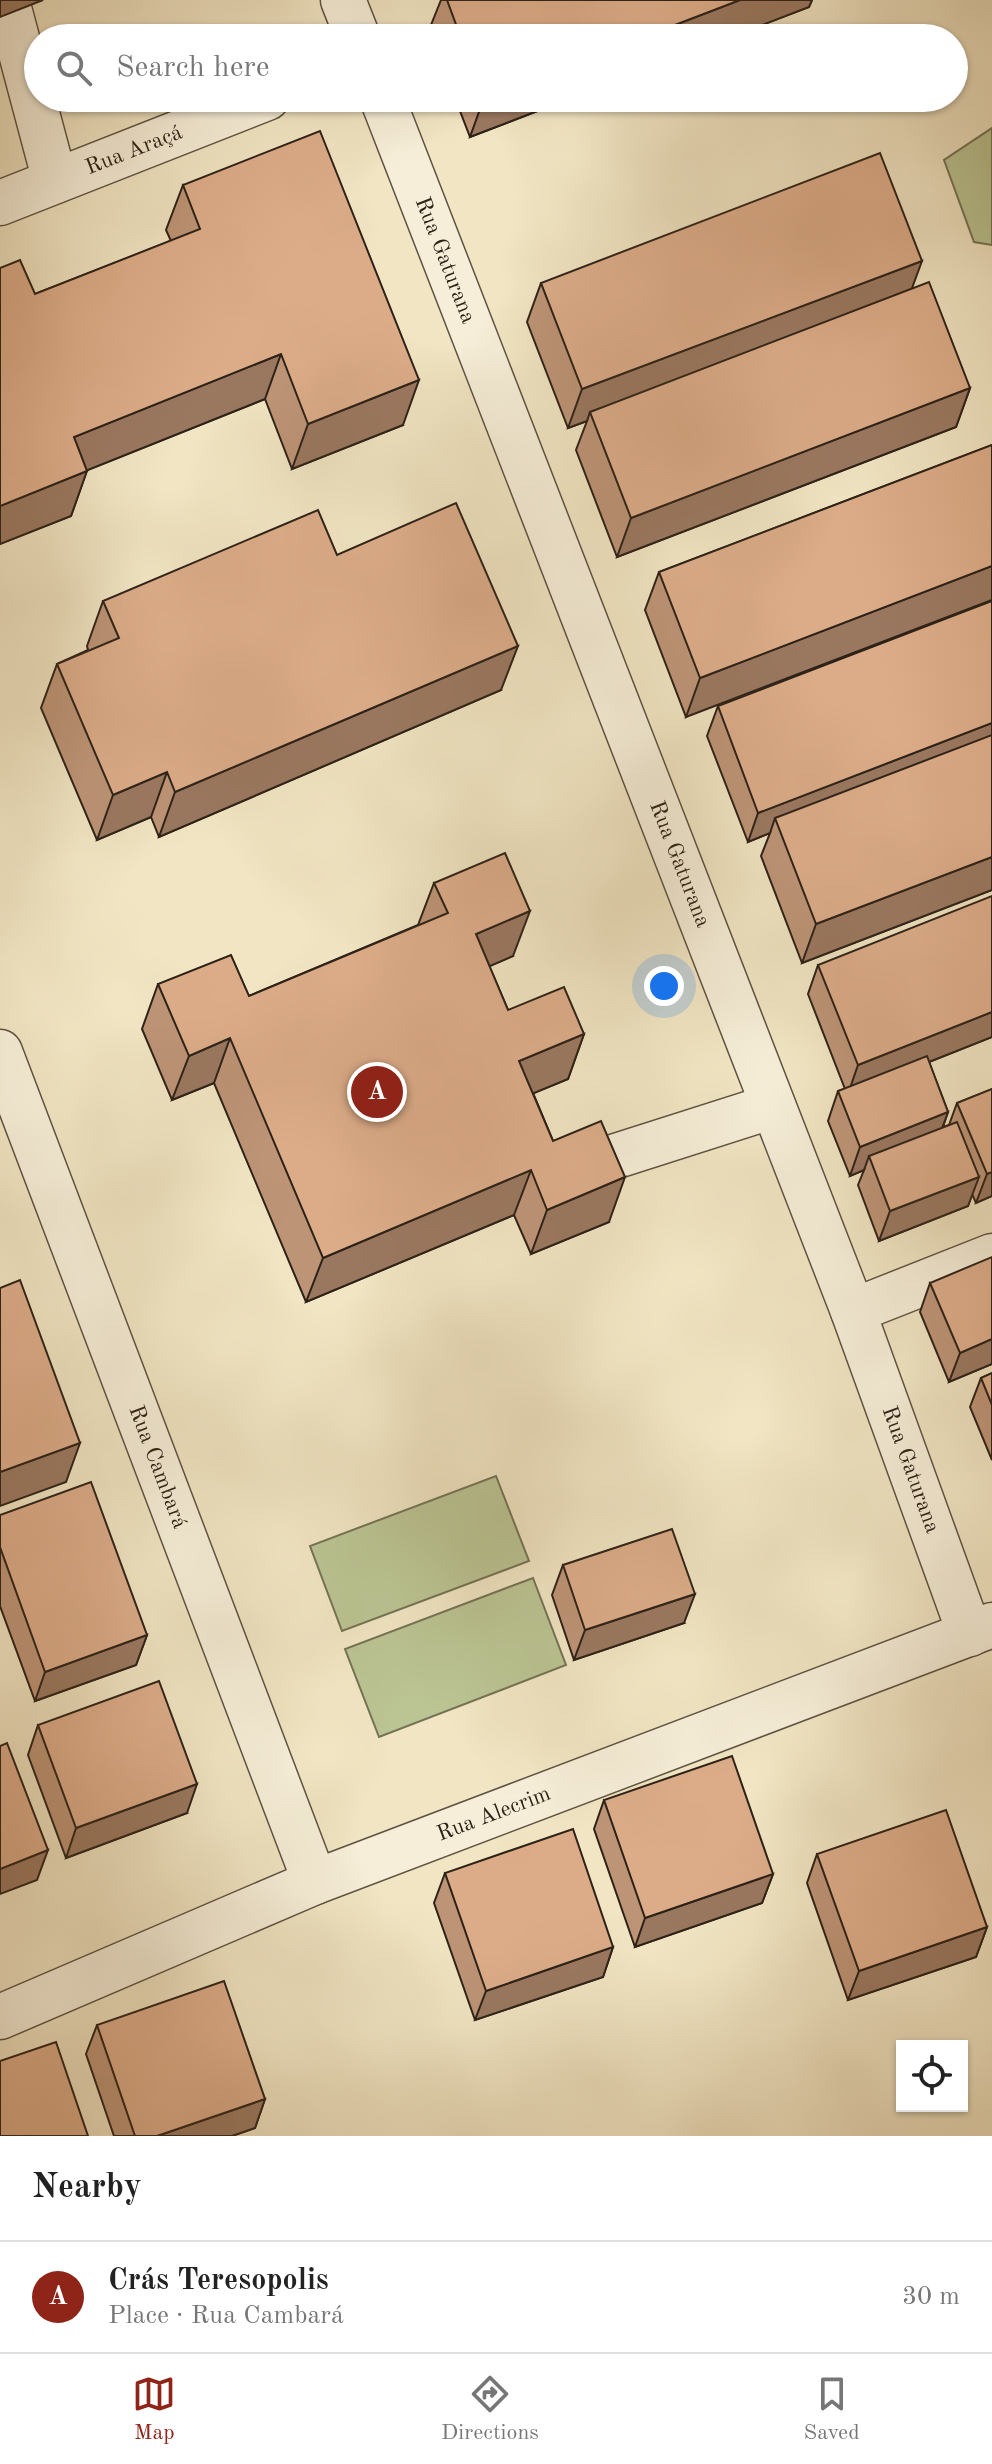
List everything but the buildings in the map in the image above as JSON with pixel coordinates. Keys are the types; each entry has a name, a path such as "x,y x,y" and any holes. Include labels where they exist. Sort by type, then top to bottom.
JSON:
{"street":[{"path":"343,0 352,24"},
{"path":"10,12 24,65"},
{"path":"37,112 55,181"},
{"name":"Rua Araçá","path":"0,203 231,112"},
{"name":"Rua Gaturana","path":"387,112 853,1311 981,1630"},
{"name":"Rua Cambará","path":"0,1052 315,1882"},
{"path":"585,1166 773,1106"},
{"path":"853,1311 992,1256"},
{"name":"Rua Alecrim","path":"0,2017 315,1882 981,1630"}],"green space":[{"path":"992,128 992,245 974,242 944,160"},
{"path":"496,1476 529,1561 342,1631 310,1546"},
{"path":"533,1578 566,1665 379,1737 345,1649"}],"place":[{"name":"Crás Teresopolis","path":"377,1092"}]}
